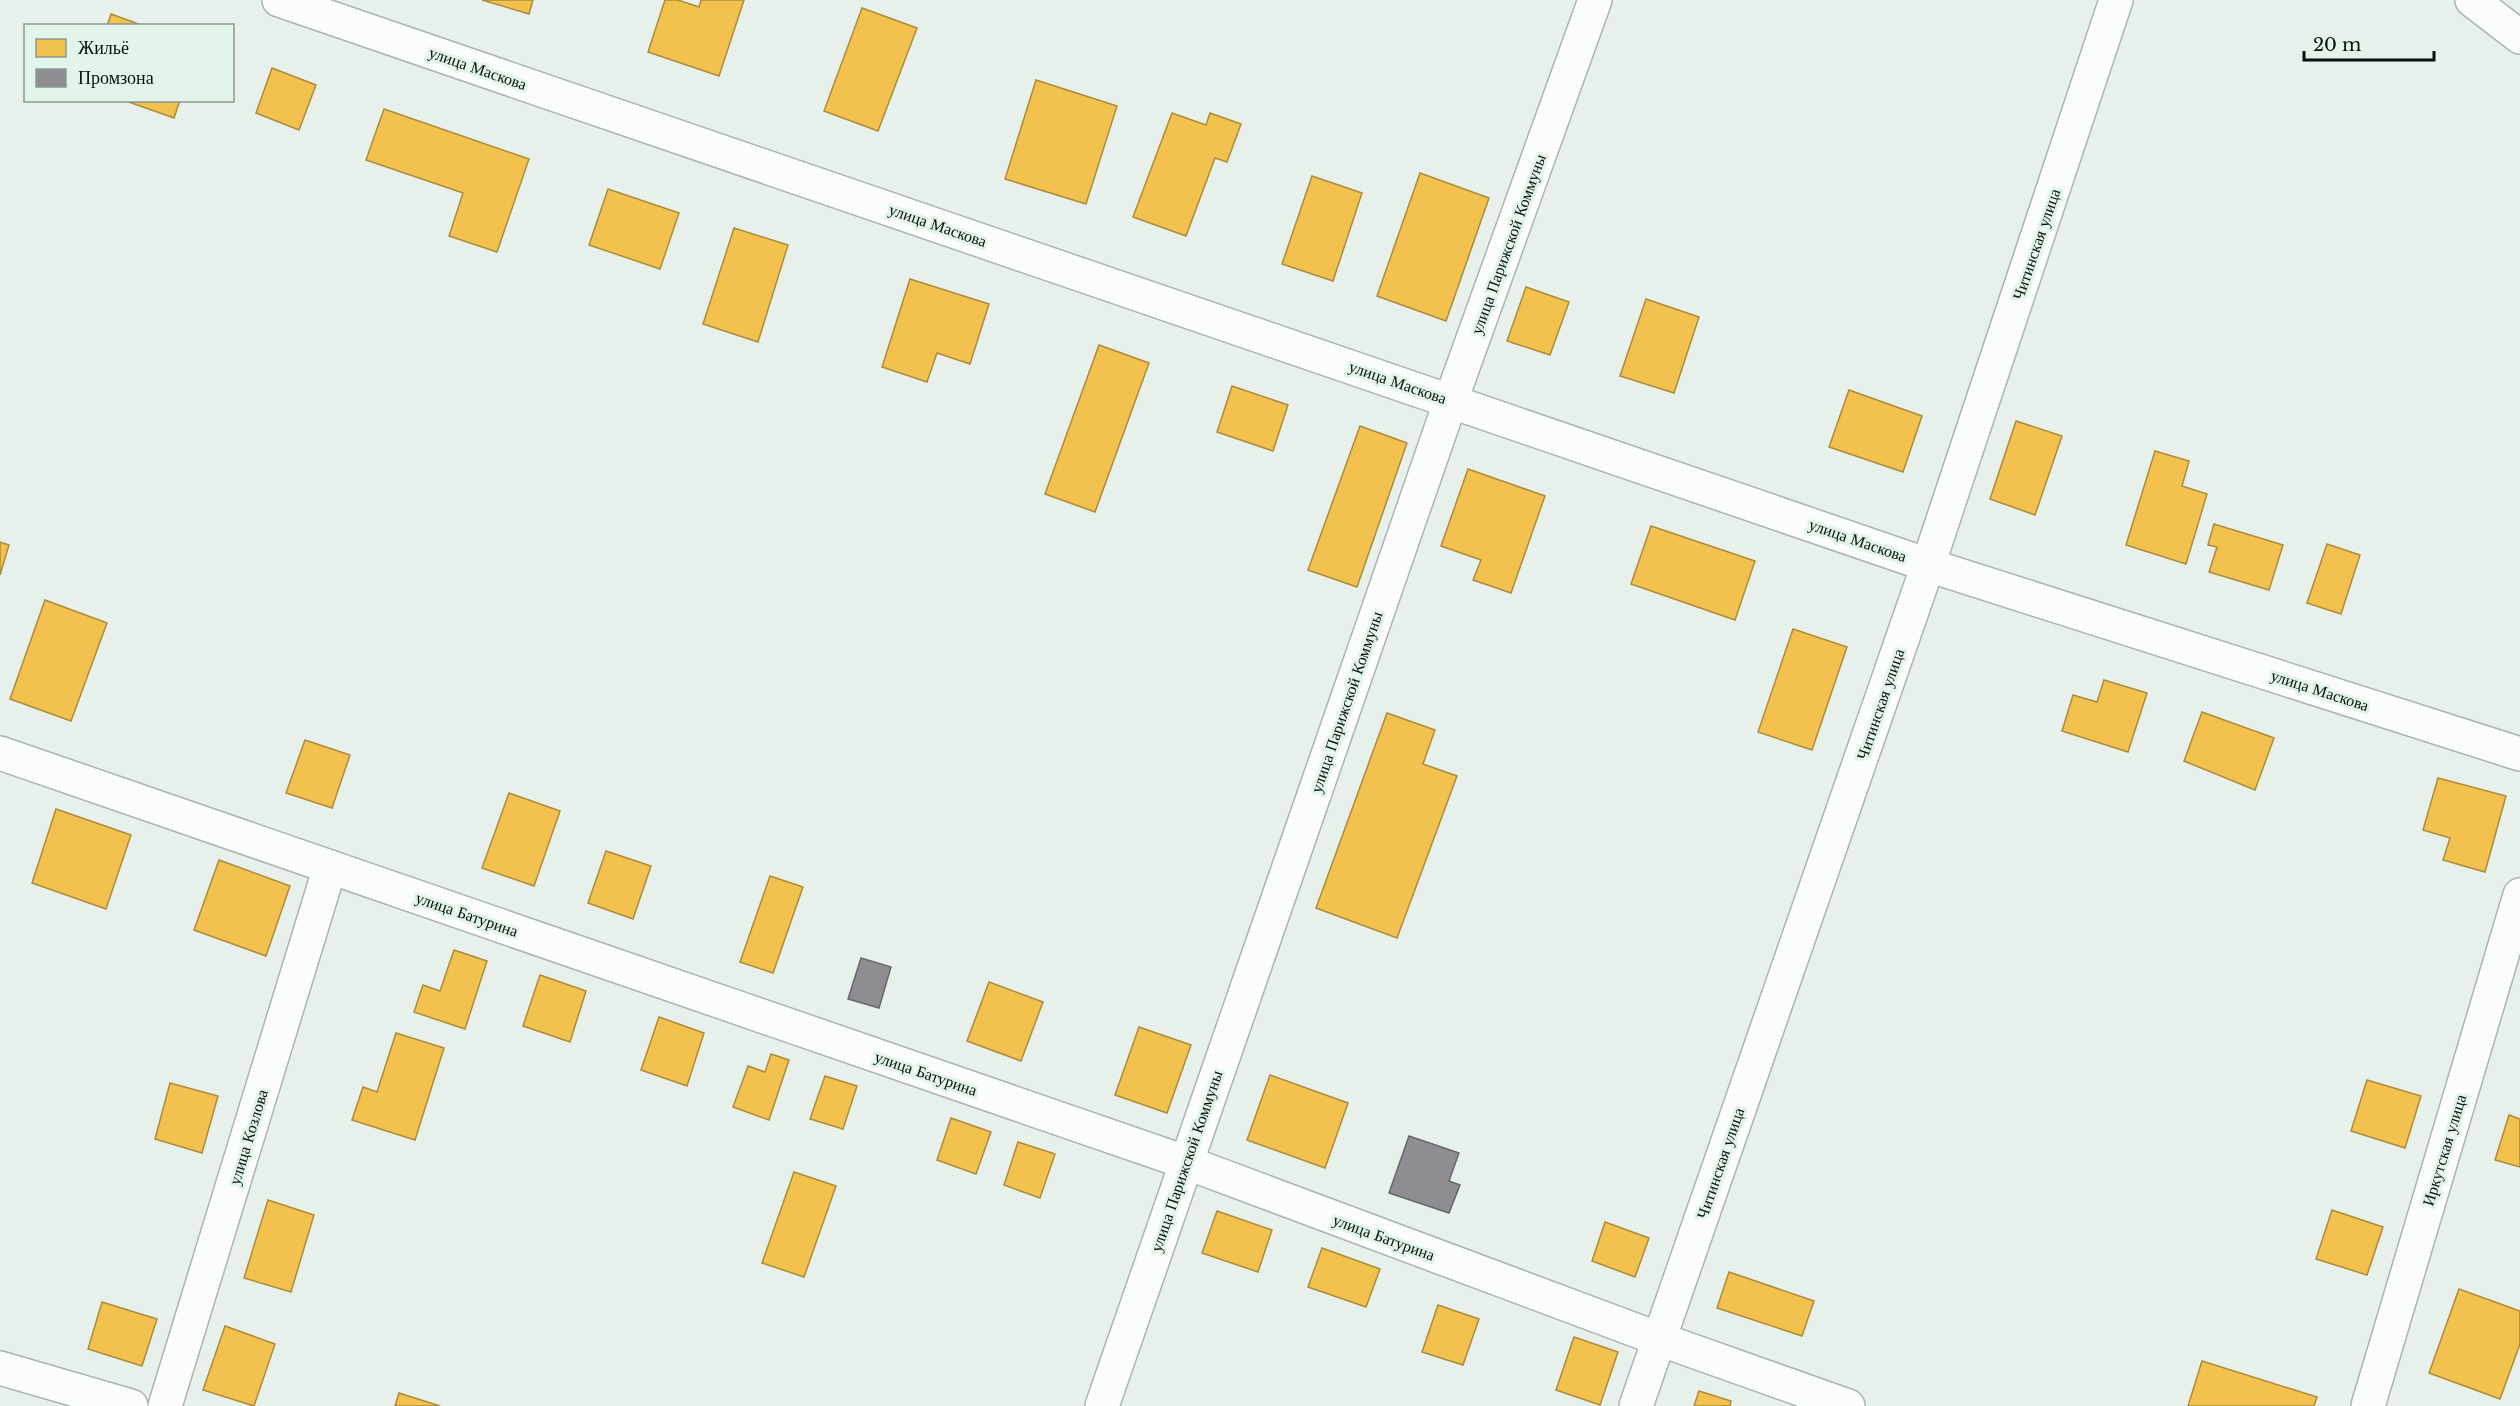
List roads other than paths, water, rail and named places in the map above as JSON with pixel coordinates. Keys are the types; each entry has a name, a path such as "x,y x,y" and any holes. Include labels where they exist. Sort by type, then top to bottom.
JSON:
{"street":[{"name":"улица Маскова","path":"279,0 1928,565 2520,754"},
{"name":"улица Парижской Коммуны","path":"1102,1406 1451,400 1595,0"},
{"name":"Читинская улица","path":"1636,1406 1928,565 2116,0"},
{"path":"2482,5 2520,37"},
{"name":"улица Батурина","path":"0,753 1185,1162 1659,1339 1848,1406"},
{"name":"улица Козлова","path":"165,1406 330,867"},
{"name":"Иркутская улица","path":"2368,1406 2520,895"},
{"path":"0,1368 131,1406"}]}
